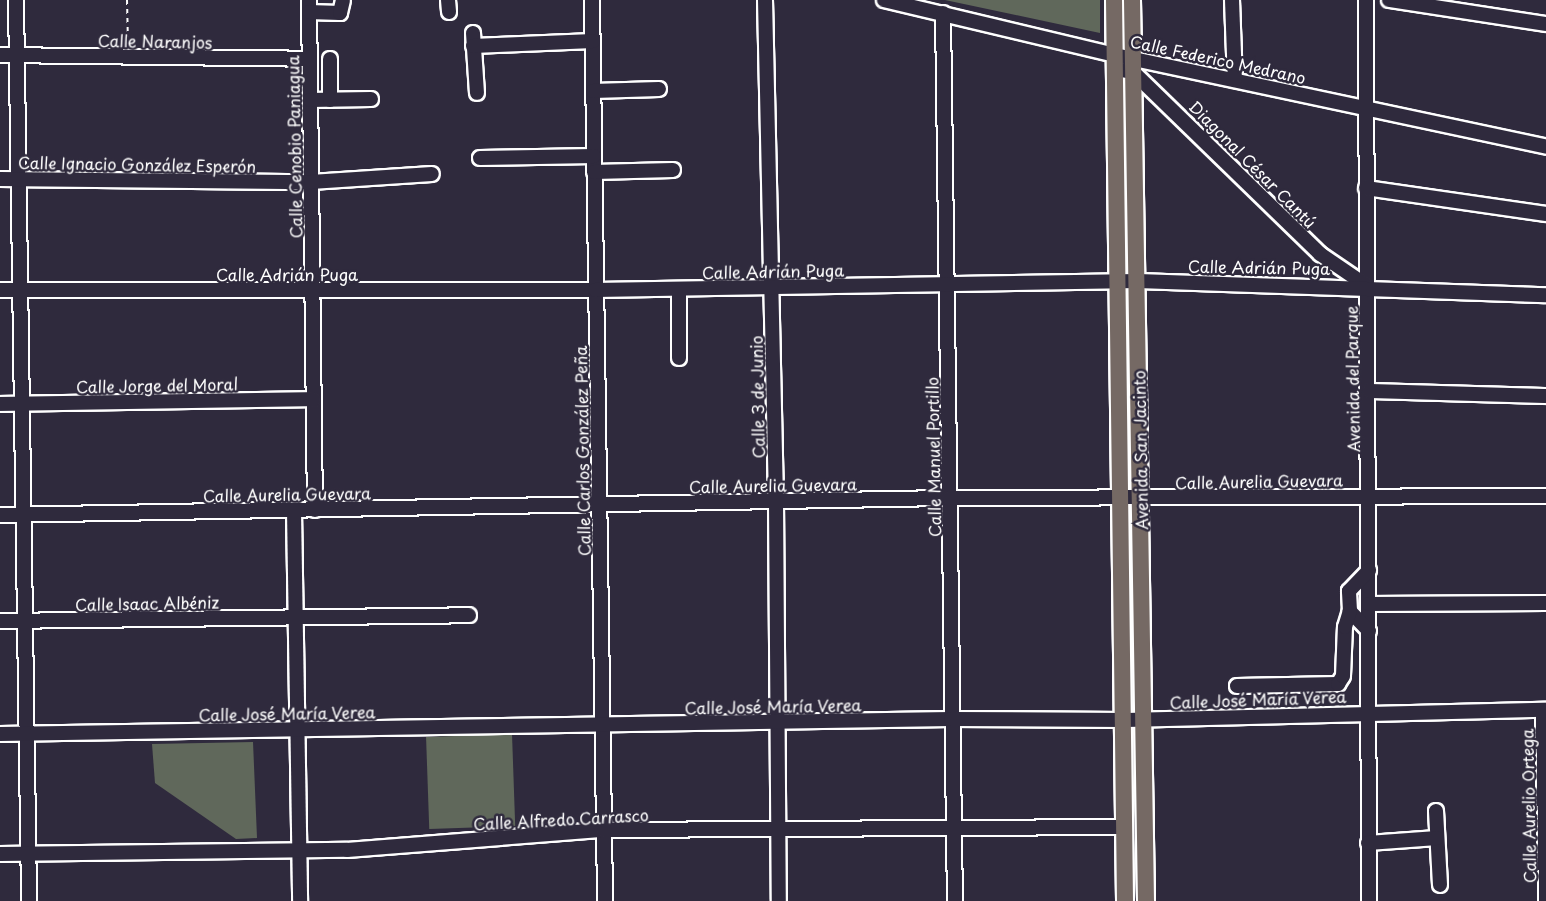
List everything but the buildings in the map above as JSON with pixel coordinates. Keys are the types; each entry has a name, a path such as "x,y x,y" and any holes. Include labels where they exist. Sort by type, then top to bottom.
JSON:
{"main road":[{"name":"Avenida San Jacinto","path":"1114,0 1125,901"},
{"name":"Avenida San Jacinto","path":"1132,0 1146,901"}],"street":[{"path":"16,0 19,403 29,901"},
{"path":"309,6 340,13 343,0"},
{"name":"Calle Carlos González Peña","path":"592,0 595,290 602,506 600,724 604,901"},
{"name":"Calle 3 de Junio","path":"765,0 776,501 779,901"},
{"name":"Calle Federico Medrano","path":"884,0 943,13 1115,62 1235,80 1546,147"},
{"path":"1232,0 1235,80"},
{"name":"Avenida del Parque","path":"1366,0 1370,496 1367,712 1369,901"},
{"path":"1389,0 1546,24"},
{"name":"Calle Cenobio Paniagua","path":"309,6 315,510"},
{"name":"Calle Manuel Portillo","path":"943,13 955,901"},
{"path":"477,93 473,40 593,41"},
{"name":"Calle Naranjos","path":"0,56 309,59"},
{"path":"330,59 330,100"},
{"name":"Diagonal César Cantú","path":"1133,65 1320,254 1367,286"},
{"path":"593,91 659,89"},
{"path":"310,100 371,99"},
{"path":"480,158 594,156"},
{"path":"594,172 673,170"},
{"name":"Calle Ignacio González Esperón","path":"0,179 311,182 432,174"},
{"path":"1366,188 1546,214"},
{"name":"Calle Adrián Puga","path":"0,290 595,290 1138,280 1367,286 1546,295"},
{"path":"679,289 679,358"},
{"path":"1369,391 1546,396"},
{"name":"Calle Jorge del Moral","path":"0,404 314,399"},
{"name":"Calle Aurelia Guevara","path":"0,515 950,498 1546,496"},
{"path":"294,511 296,851 300,901"},
{"path":"1237,686 1338,684 1342,676 1345,627 1350,611 1349,591 1370,570"},
{"path":"1369,604 1546,603"},
{"path":"1350,611 1369,631"},
{"name":"Calle Isaac Albéniz","path":"0,621 469,615"},
{"name":"Calle José María Verea","path":"0,734 777,723 951,718 1142,720 1367,712 1545,710"},
{"name":"Calle Aurelio Ortega","path":"1545,710 1546,901"},
{"path":"1436,811 1440,885"},
{"name":"Calle Alfredo Carrasco","path":"0,854 296,851 603,830 1124,827"},
{"path":"1368,843 1437,838"}],"path":[{"path":"127,0 128,57"}],"green space":[{"path":"945,0 1100,0 1100,33"},
{"path":"512,734 515,826 429,829 426,737"},
{"path":"253,742 257,838 236,839 155,783 152,744"}]}
